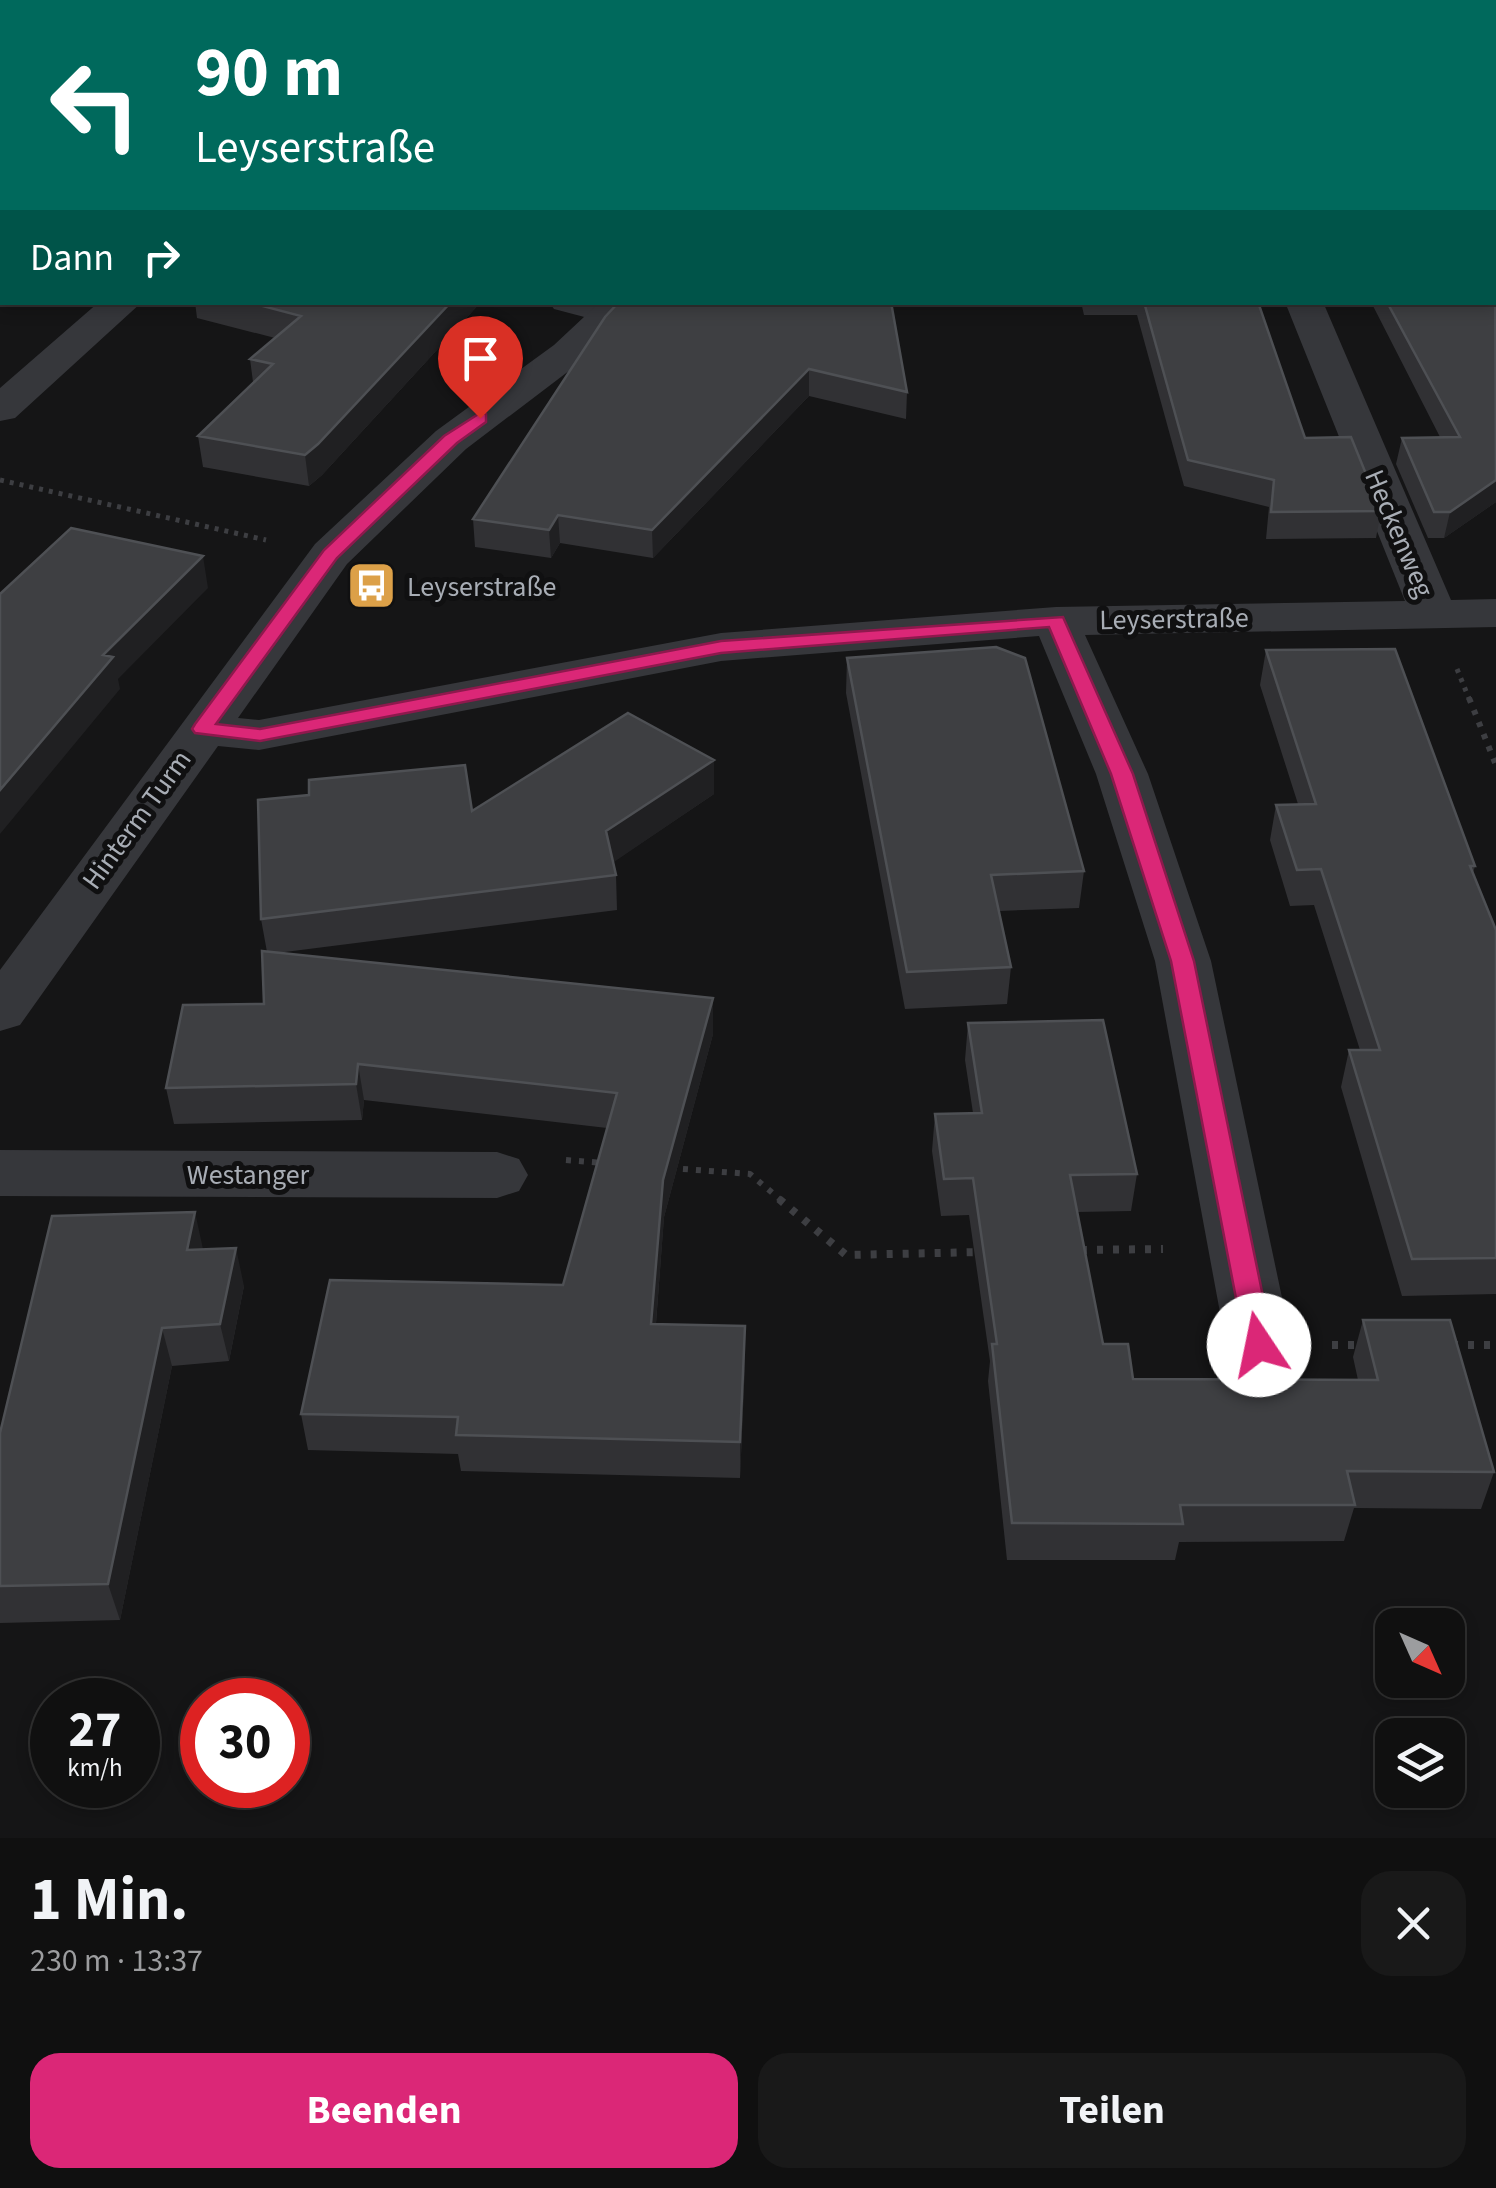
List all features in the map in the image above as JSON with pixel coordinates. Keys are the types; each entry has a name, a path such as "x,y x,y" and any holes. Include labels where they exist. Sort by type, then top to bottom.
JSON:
{"street":[{"path":"0,409 120,305"},
{"name":"Heckenweg","path":"1305,305 1433,612"},
{"name":"Hinterm Turm","path":"0,1011 330,554 450,440 568,353 600,306"},
{"name":"Leyserstraße","path":"202,729 260,735 721,647 1056,621 1496,613"},
{"path":"1056,621 1122,774 1182,961 1259,1345"},
{"name":"Westanger","path":"0,1173 497,1174"}],"path":[{"path":"0,480 330,554"},
{"name":"Heckenweg","path":"1433,612 1496,764"},
{"path":"497,1174 560,1159 617,1164"},
{"path":"655,1166 750,1174 846,1254 1003,1252"},
{"path":"1062,1250 1240,1247"},
{"path":"1259,1345 1378,1345"},
{"path":"1437,1345 1496,1345"}],"building":[{"path":"259,305 448,305 305,455 198,436 273,364 250,359 301,316"},
{"path":"616,305 892,305 907,392 809,369 652,530 558,515 549,530 473,519"},
{"path":"1145,305 1259,305 1305,438 1351,437 1381,511 1271,512 1274,480 1188,460"},
{"path":"1389,305 1495,305 1496,480 1450,512 1434,512 1402,438 1460,437"},
{"path":"71,528 203,556 103,655 113,657 0,790 0,594"},
{"path":"996,647 1025,658 1084,871 991,875 1011,967 907,972 847,658"},
{"path":"1395,649 1496,930 1496,1258 1412,1259 1349,1050 1380,1050 1321,869 1297,870 1276,805 1316,804 1266,650"},
{"path":"628,713 714,760 606,831 616,875 261,919 258,800 309,795 309,780 465,765 472,811"},
{"path":"262,951 713,998 663,1180 651,1324 745,1326 740,1442 456,1435 458,1417 301,1414 330,1280 563,1285 617,1093 358,1064 356,1084 166,1088 183,1005 264,1004"},
{"path":"1103,1020 1137,1174 1070,1175 1103,1344 1128,1344 1133,1379 1378,1380 1363,1320 1450,1320 1494,1472 1347,1471 1355,1505 1180,1505 1183,1524 1012,1523 992,1344 997,1344 973,1178 944,1179 935,1114 982,1113 968,1023"},
{"path":"195,1212 187,1250 236,1248 220,1324 162,1328 108,1584 0,1586 0,1433 52,1216"}],"place":[{"name":"Leyserstraße","path":"372,586"}],"route":[{"path":"480,418 450,440 330,554 202,729 260,735 721,647 1056,621 1122,774 1182,961 1259,1345"}]}
